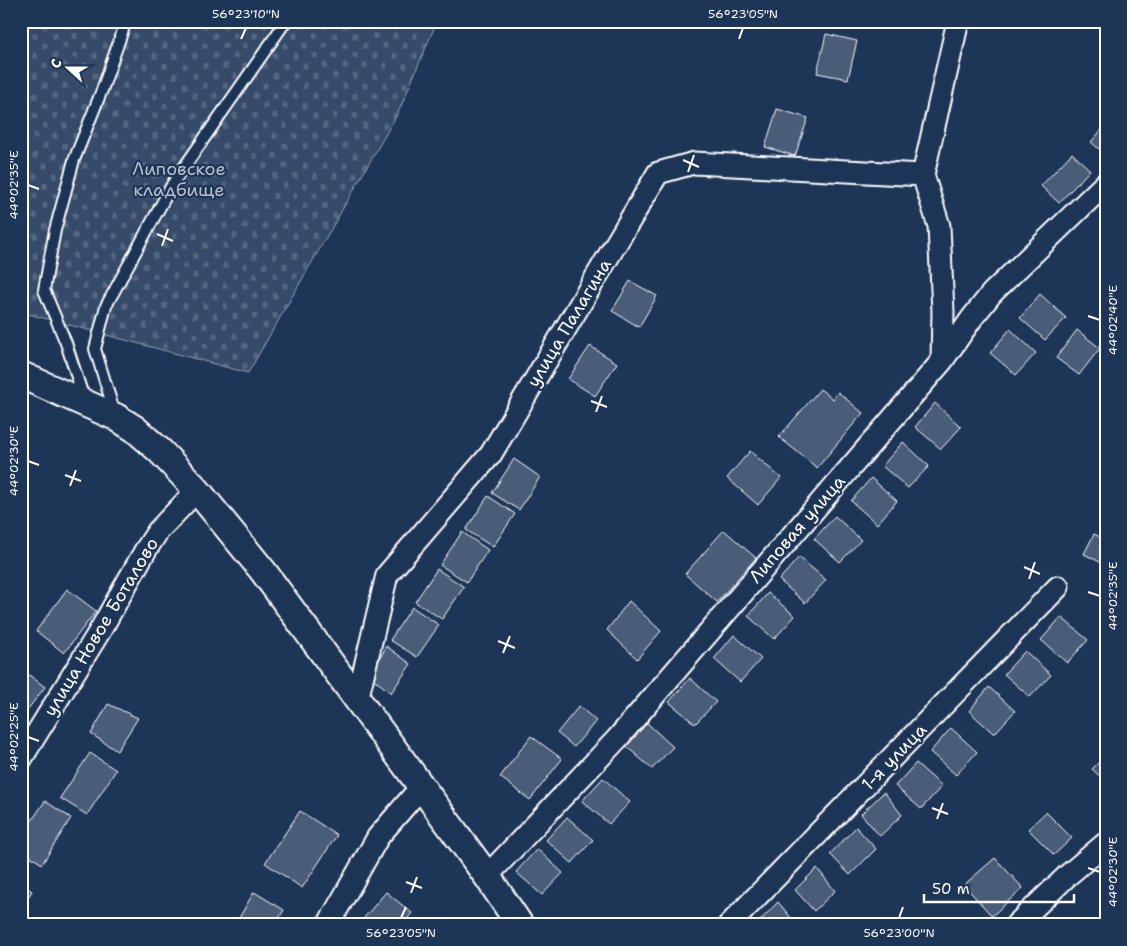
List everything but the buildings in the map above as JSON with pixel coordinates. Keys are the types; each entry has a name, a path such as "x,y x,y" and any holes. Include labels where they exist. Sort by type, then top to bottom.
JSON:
{"street":[{"path":"942,361 943,312 939,226 923,175 958,21"},
{"name":"улица Палагина","path":"358,700 387,576 491,454 658,173 694,163 923,175"},
{"name":"Липовая улица","path":"487,876 617,739 942,361 992,293 1102,193"},
{"path":"21,374 116,417 160,451 197,490 263,571 487,876 520,925"},
{"name":"улица Новое Боталово","path":"21,759 101,629 158,531 197,490"},
{"name":"1-я улица","path":"729,925 1058,587"},
{"path":"328,925 378,837 421,787"},
{"path":"1016,925 1068,875 1106,843"}],"lane":[{"path":"85,403 66,343 44,290 55,230 74,160 102,90 126,21"},
{"path":"116,417 95,349 106,306 173,183 286,21"}],"green space":[{"name":"Липовское кладбище","path":"21,21 437,21 398,113 248,373 21,312"}]}
